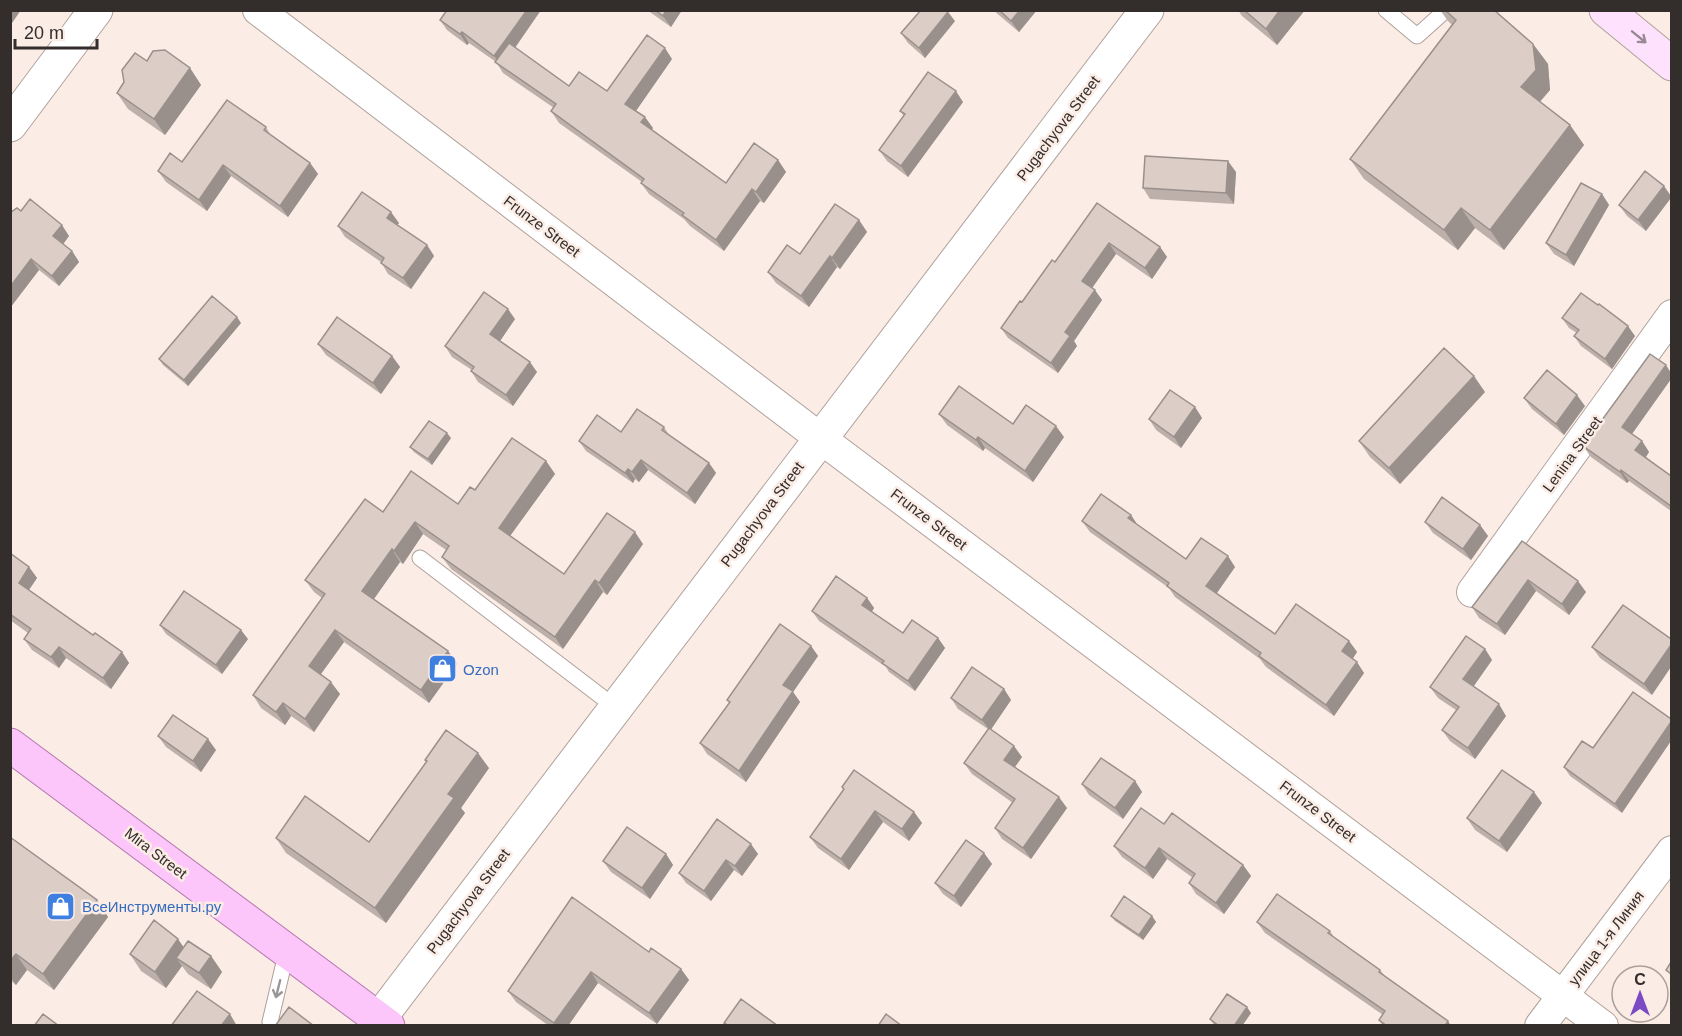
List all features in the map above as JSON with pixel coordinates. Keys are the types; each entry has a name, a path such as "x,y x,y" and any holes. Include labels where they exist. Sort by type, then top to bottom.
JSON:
{"main road":[{"path":"1606,10 1671,64"},
{"name":"Mira Street","path":"10,745 384,1022"}],"street":[{"path":"10,125 96,10"},
{"name":"Frunze Street","path":"258,10 820,438 1603,1026"},
{"name":"Pugachyova Street","path":"384,1022 615,707 1148,10"},
{"name":"Lenina Street","path":"1472,592 1671,315"},
{"name":"улица 1-я Линия","path":"1540,1026 1671,851"}],"lane":[{"path":"1386,10 1417,36 1446,10"},
{"path":"420,558 615,707"},
{"path":"275,1026 270,1022 287,950"}],"building":[{"path":"447,10 527,10 494,56 462,32 460,34 440,20"},
{"path":"655,10 666,10 663,16"},
{"path":"921,10 947,10 948,12 919,48 901,33"},
{"path":"999,10 1020,10 1011,21"},
{"path":"1244,10 1280,10 1266,29"},
{"path":"1445,10 1494,10 1533,44 1536,70 1521,87 1570,125 1490,230 1461,208 1444,230 1350,159 1456,20"},
{"path":"647,35 665,48 625,104 645,117 641,122 726,183 754,143 778,160 756,192 752,189 716,240 682,215 684,213 641,183 644,179 551,111 556,104 495,62 509,43 569,86 579,72 607,91"},
{"path":"165,50 190,68 154,119 117,93 124,82 122,70 135,53 147,61 153,51"},
{"path":"928,72 956,91 901,166 879,150 905,114 900,111"},
{"path":"227,100 266,127 264,130 310,163 280,206 223,165 199,200 158,171 170,153 182,162"},
{"path":"1145,156 1228,161 1226,193 1143,188"},
{"path":"1645,171 1664,186 1638,220 1619,205"},
{"path":"1581,183 1602,194 1566,255 1546,243"},
{"path":"362,192 391,212 387,218 427,245 403,278 381,263 384,258 338,226"},
{"path":"30,199 62,225 53,236 72,251 52,276 31,259 10,287 10,213 17,208 21,211"},
{"path":"1097,203 1160,247 1145,268 1109,243 1082,281 1095,290 1065,332 1070,336 1051,363 1001,328 1052,260 1055,262"},
{"path":"835,204 859,220 801,296 768,272 787,245 800,254"},
{"path":"484,292 508,309 490,334 530,362 506,395 471,371 474,367 445,346"},
{"path":"1581,293 1628,326 1605,359 1574,336 1579,330 1562,318"},
{"path":"212,296 237,317 184,380 159,359"},
{"path":"337,317 392,356 373,383 318,344"},
{"path":"1444,348 1474,376 1389,468 1359,441"},
{"path":"1650,354 1666,365 1622,427 1642,441 1635,450 1671,476 1671,506 1583,446"},
{"path":"1547,370 1577,395 1556,424 1524,398"},
{"path":"959,386 1013,424 1026,405 1056,426 1025,471 978,437 976,440 939,414"},
{"path":"1170,390 1195,407 1174,437 1149,419"},
{"path":"637,409 664,427 662,430 709,463 687,493 641,460 632,472 628,469 625,473 579,441 597,415 621,432"},
{"path":"429,421 447,433 428,459 410,447"},
{"path":"512,438 546,461 499,528 564,574 607,513 635,532 599,583 595,580 555,637 442,557 449,546 415,522 362,591 448,651 421,690 335,630 309,666 331,682 305,719 283,703 276,712 253,695 325,594 305,580 365,499 383,512 411,471 458,504 470,487 475,490"},
{"path":"1101,494 1131,515 1128,518 1186,559 1201,538 1228,556 1206,586 1275,634 1296,604 1349,641 1342,651 1357,662 1326,705 1259,656 1261,653 1167,586 1169,583 1082,521"},
{"path":"1442,497 1480,525 1463,549 1425,522"},
{"path":"1522,541 1578,581 1562,604 1528,580 1497,624 1472,607"},
{"path":"10,553 29,567 19,583 93,635 95,633 122,652 103,678 59,647 51,657 24,639 31,629 10,614"},
{"path":"836,576 867,598 862,605 903,633 912,620 938,638 908,681 882,663 884,661 812,611"},
{"path":"184,591 241,630 216,665 160,625"},
{"path":"1623,605 1671,639 1671,645 1644,684 1592,647"},
{"path":"780,624 811,646 783,685 793,691 739,771 700,743 730,702 727,700"},
{"path":"1466,636 1485,649 1463,679 1499,704 1468,748 1442,730 1459,707 1430,687"},
{"path":"972,667 1004,689 982,720 951,698"},
{"path":"1633,692 1671,719 1671,722 1615,804 1564,767 1582,741 1593,748"},
{"path":"173,715 208,739 193,761 158,736"},
{"path":"989,728 1014,746 1004,760 1059,797 1023,848 995,828 1015,799 964,763"},
{"path":"446,730 478,753 448,794 454,798 375,908 276,838 305,796 369,842 427,761 425,760"},
{"path":"1101,758 1135,781 1115,808 1082,784"},
{"path":"854,770 914,812 902,829 875,811 841,859 810,837 844,789 842,787"},
{"path":"1502,770 1534,792 1499,841 1467,818"},
{"path":"1141,808 1164,824 1172,813 1243,865 1216,903 1189,883 1195,874 1159,848 1145,868 1114,846"},
{"path":"717,819 751,844 735,866 726,860 704,891 679,873"},
{"path":"627,827 666,854 642,888 603,861"},
{"path":"10,837 97,900 43,974 16,954 10,961"},
{"path":"966,840 984,853 954,896 935,883"},
{"path":"1277,894 1330,931 1328,933 1380,970 1379,972 1448,1021 1445,1026 1387,1026 1379,1020 1385,1011 1257,922"},
{"path":"1124,896 1152,916 1139,935 1111,916"},
{"path":"572,897 649,952 651,948 681,969 649,1013 591,972 554,1023 508,991"},
{"path":"154,920 178,939 155,972 130,954"},
{"path":"188,941 211,956 199,973 176,958"},
{"path":"197,991 230,1014 221,1026 171,1026"},
{"path":"1227,994 1247,1007 1234,1026 1219,1026 1210,1019"},
{"path":"741,999 778,1026 729,1026 724,1023"},
{"path":"289,1007 314,1026 275,1026"},
{"path":"43,1014 59,1026 34,1026"},
{"path":"886,1014 902,1026 878,1026"}],"place":[{"name":"Ozon","path":"442,669"},
{"name":"ВсеИнструменты.ру","path":"61,906"}]}
